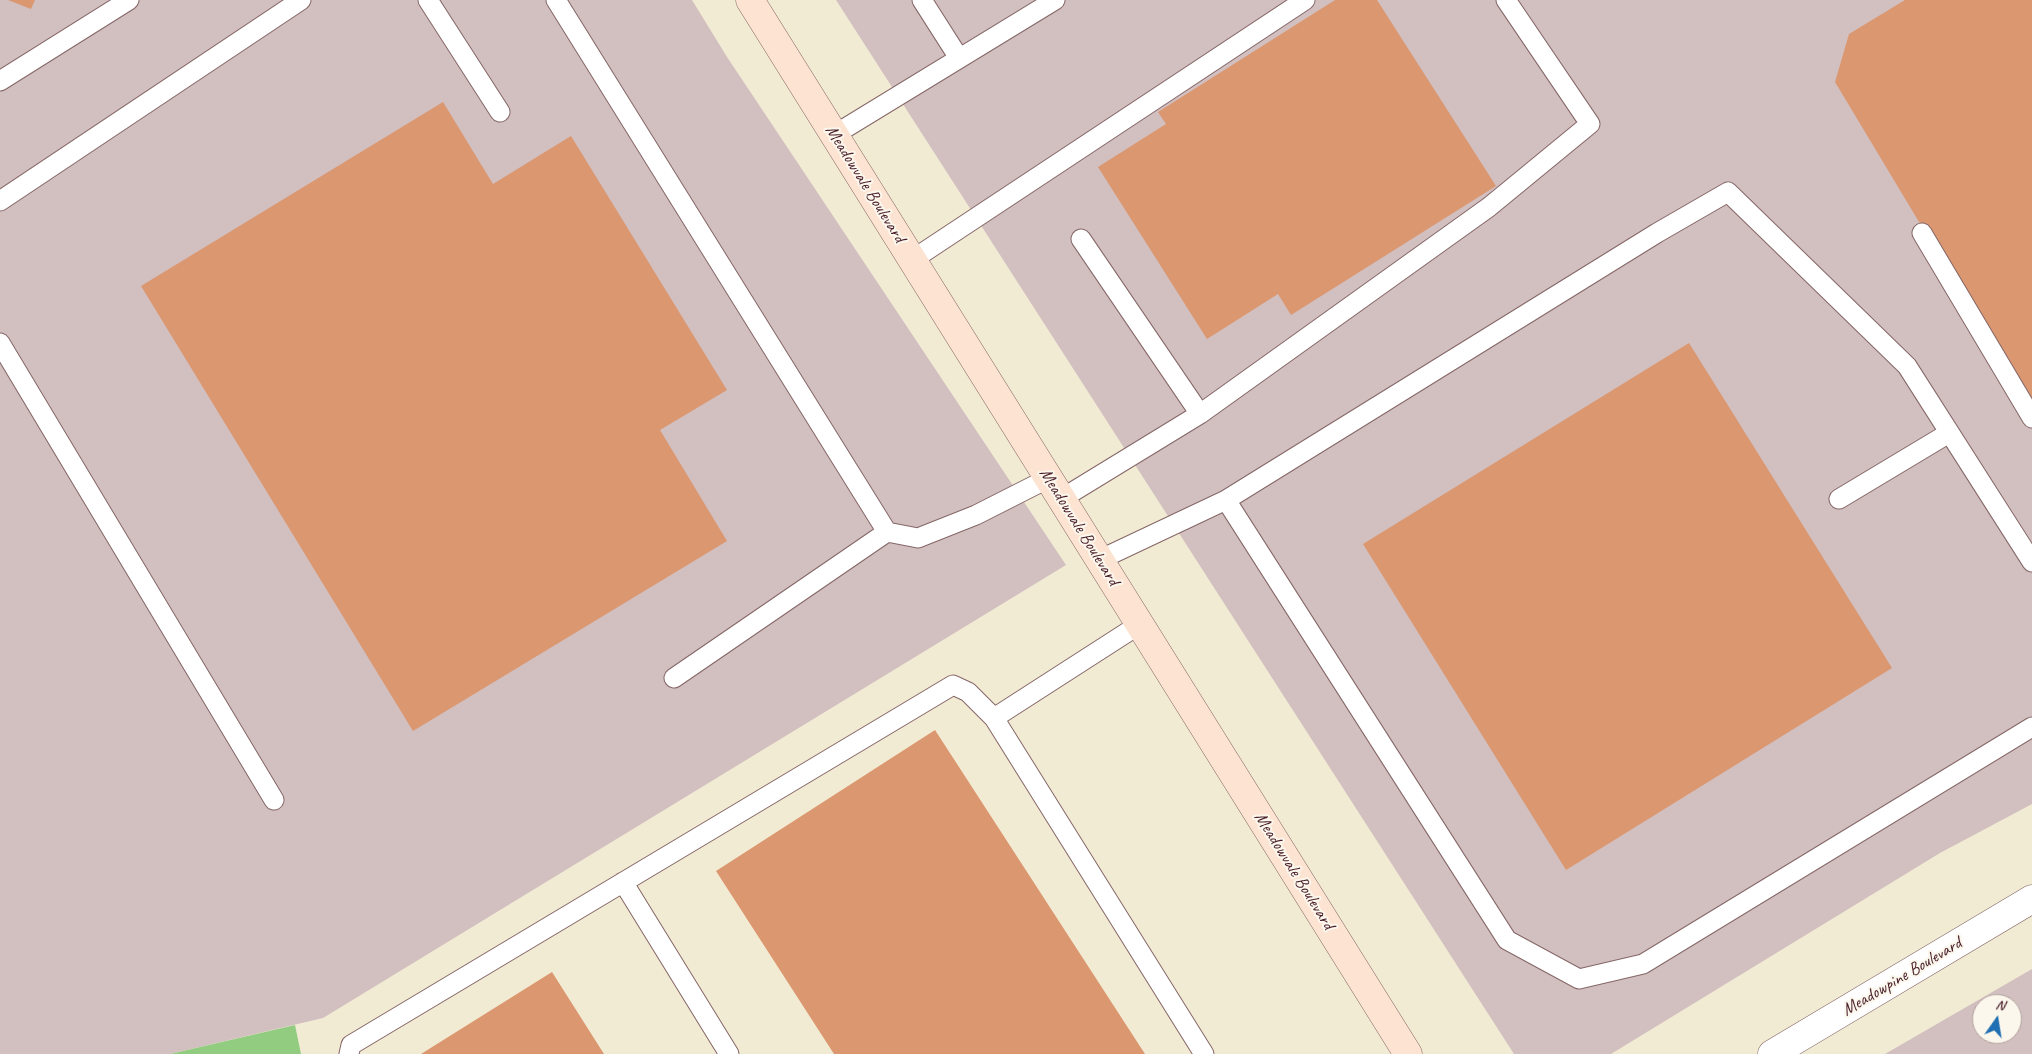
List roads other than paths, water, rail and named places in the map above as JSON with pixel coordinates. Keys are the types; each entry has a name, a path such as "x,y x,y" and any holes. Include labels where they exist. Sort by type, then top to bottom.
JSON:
{"main road":[{"name":"Meadowvale Boulevard","path":"750,0 1408,1054"}],"street":[{"name":"Meadowpine Boulevard","path":"1772,1054 2032,899"}],"lane":[{"path":"0,81 129,0"},
{"path":"0,200 301,0"},
{"path":"428,0 500,112"},
{"path":"556,0 887,532"},
{"path":"922,0 959,58"},
{"path":"834,135 1055,0"},
{"path":"912,260 1305,0"},
{"path":"674,678 887,532 918,538 976,515 1055,488 1200,414 1489,207 1590,124 1506,0"},
{"path":"1098,560 1226,500 1657,233 1728,192 1907,366 2032,562"},
{"path":"1922,233 2032,418"},
{"path":"1081,239 1200,414"},
{"path":"0,343 274,800"},
{"path":"1839,499 1949,433"},
{"path":"1226,500 1507,940 1579,979 1642,964 2032,727"},
{"path":"994,718 1140,624"},
{"path":"349,1054 351,1045 953,686 968,692 994,718 1204,1054"},
{"path":"623,882 728,1054"}]}
